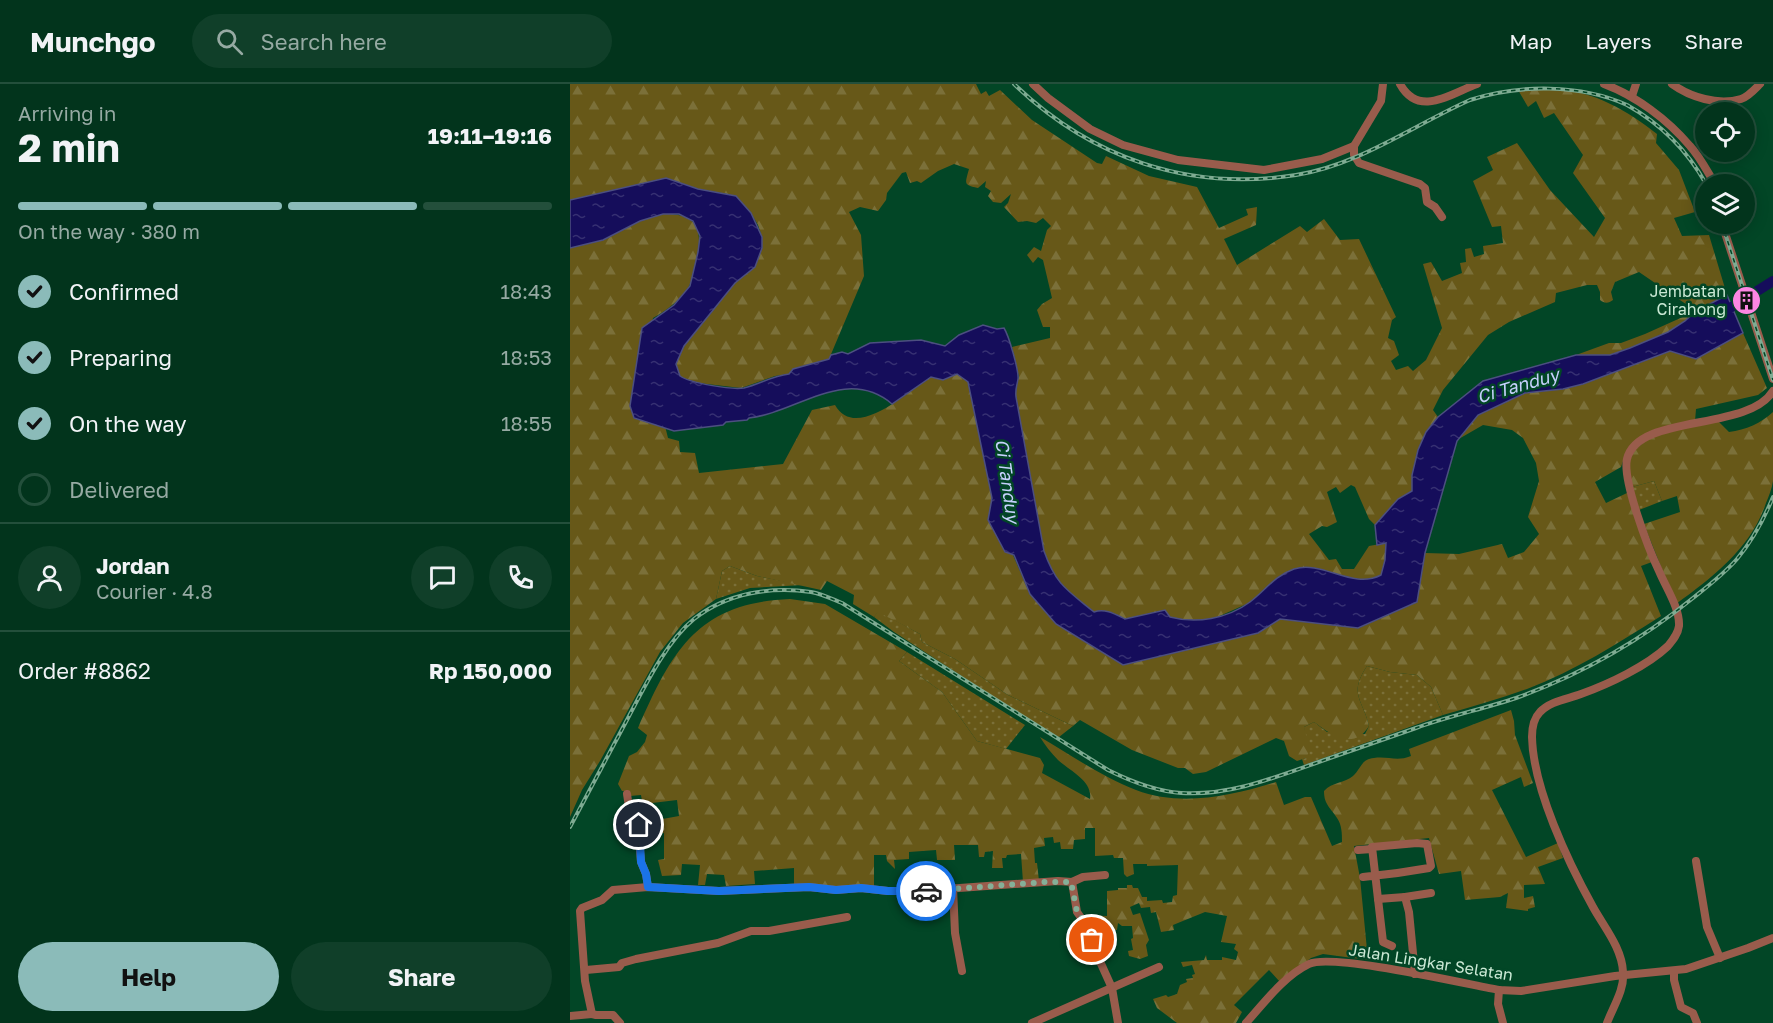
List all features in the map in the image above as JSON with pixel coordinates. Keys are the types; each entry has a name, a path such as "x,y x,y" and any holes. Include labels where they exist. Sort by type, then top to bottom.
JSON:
{"street":[{"path":"1033,84 1071,115 1105,137 1123,145 1178,160 1264,170 1322,159 1354,146"},
{"path":"1383,84 1381,101 1354,146 1354,155 1359,163 1420,184 1425,188 1427,202 1435,207 1442,217"},
{"path":"1400,84 1412,100 1433,102 1477,84"},
{"path":"1604,84 1632,96 1666,122 1690,145 1709,174"},
{"path":"1632,96 1636,84"},
{"path":"1672,84 1694,96 1716,100 1743,99 1760,84"},
{"path":"1725,234 1773,379"},
{"path":"1607,1023 1618,998 1624,975 1620,954 1569,862 1561,842 1534,760 1532,727 1535,718 1546,706 1604,685 1631,670 1666,647 1677,633 1679,626 1677,611 1646,542 1625,466 1634,446 1670,428 1748,411 1763,403 1773,391"},
{"path":"627,794 631,820 639,825 641,862 648,887"},
{"path":"1358,850 1425,842 1429,850 1431,866 1429,868 1363,877"},
{"path":"1372,849 1383,942 1392,946"},
{"path":"1696,861 1707,927 1720,958"},
{"path":"592,1014 585,981 580,911 602,900 613,890 648,887 719,891 809,887 836,890 861,888 910,891 1071,882 1083,877 1105,875"},
{"path":"1071,882 1077,912 1088,926 1093,946 1112,988 1118,1023"},
{"path":"952,888 955,933 962,971"},
{"path":"1378,899 1431,893"},
{"path":"1405,897 1409,912 1415,974"},
{"path":"585,970 619,967 622,963 636,959 718,943 751,931 769,931 847,917"},
{"name":"Jalan Lingkar Selatan","path":"1246,1023 1282,985 1301,969 1316,961 1343,962 1499,990 1521,991 1624,975 1674,971 1720,958 1773,938"},
{"path":"1032,1023 1159,967"},
{"path":"1674,971 1681,1007 1691,1011 1697,1023"},
{"path":"1499,990 1498,1004 1503,1023"},
{"path":"570,1016 613,1014 620,1023"}],"green space":[{"path":"570,84 976,84 981,94 986,91 989,96 1000,90 1032,120 1097,163 1102,164 1106,156 1149,176 1197,187 1219,228 1248,215 1246,209 1257,207 1256,225 1224,239 1237,265 1300,226 1307,232 1324,219 1340,240 1359,239 1396,317 1392,320 1388,338 1394,341 1399,355 1391,361 1396,370 1408,366 1413,371 1426,360 1442,328 1423,264 1431,262 1442,281 1462,273 1460,263 1466,262 1465,249 1471,248 1474,257 1484,254 1483,246 1503,243 1501,226 1492,227 1473,181 1493,170 1487,157 1517,143 1550,190 1594,237 1605,218 1573,173 1583,155 1554,113 1544,118 1536,101 1528,107 1518,90 1556,89 1597,98 1622,110 1657,134 1656,143 1679,170 1695,212 1674,218 1682,236 1709,235 1727,295 1696,311 1639,272 1615,282 1611,292 1613,300 1608,302 1600,300 1597,285 1587,285 1556,293 1555,302 1509,322 1488,335 1443,390 1433,410 1438,417 1423,443 1416,462 1412,491 1398,500 1375,525 1369,519 1355,487 1351,485 1340,493 1336,487 1327,492 1337,522 1327,527 1322,526 1309,534 1329,560 1336,559 1342,569 1354,569 1369,546 1386,543 1381,575 1373,579 1361,580 1316,569 1264,590 1249,603 1215,618 1199,621 1138,616 1125,619 1111,612 1094,612 1062,586 1053,574 1044,551 1016,397 1015,385 1019,377 1012,347 1050,338 1050,327 1043,327 1037,310 1052,298 1043,260 1038,257 1033,263 1027,255 1034,247 1041,251 1047,230 1051,226 1043,218 1036,223 1018,222 1004,207 1011,194 1001,203 993,202 988,196 991,191 985,187 986,181 978,188 968,185 966,181 969,169 954,164 938,171 921,183 917,181 910,183 906,172 902,173 887,193 886,200 878,211 860,207 849,212 861,235 864,276 829,359 741,388 690,382 680,376 677,371 677,360 684,346 735,283 755,267 762,237 751,213 727,194 699,189 570,200"},
{"path":"663,214 686,217 692,222 699,235 698,255 688,288 672,305 653,318 634,418 665,426 668,438 679,441 680,452 695,453 699,473 783,464 812,410 835,405 844,415 856,418 869,416 883,410 931,377 943,380 957,374 968,382 992,498 988,520 1013,555 1030,594 1123,665 1258,633 1280,619 1359,628 1417,602 1425,553 1459,554 1502,544 1508,558 1524,552 1539,534 1528,517 1539,481 1536,463 1523,438 1512,430 1483,425 1457,440 1478,415 1525,393 1563,389 1583,384 1670,351 1696,359 1743,333 1767,388 1758,395 1696,409 1695,421 1635,441 1626,452 1621,467 1595,482 1606,503 1627,493 1652,562 1641,566 1661,616 1579,665 1527,689 1443,715 1431,687 1417,675 1390,672 1367,666 1358,684 1359,697 1369,726 1363,734 1356,738 1342,738 1314,722 1304,727 1310,750 1306,758 1297,761 1289,756 1284,741 1276,738 1206,772 1193,774 1185,768 1178,768 1132,750 1080,720 1073,726 1008,695 955,659 922,642 920,634 878,612 874,617 853,604 854,595 827,581 821,590 757,576 730,566 722,571 716,599 683,623 660,652 582,790 570,817 570,248 603,240 640,221"},
{"path":"1696,311 1668,332 1630,348 1610,355 1576,355 1609,343 1621,343"},
{"path":"1773,412 1773,481 1759,519 1741,548 1717,572 1676,604 1644,524 1680,512 1677,496 1662,501 1654,481 1632,487 1628,476 1628,464 1633,453 1642,444 1665,432 1717,420 1729,432 1741,430"},
{"path":"1654,481 1662,501 1639,510 1632,487"},
{"path":"730,566 757,576 803,585 750,588 716,599 722,571"},
{"path":"790,599 825,604 907,652 899,661 942,692 977,741 1040,758 1044,765 1042,773 1090,799 1088,787 1080,777 1058,760 1040,737 1112,779 1153,795 1188,799 1206,798 1241,792 1276,782 1284,805 1311,797 1332,846 1342,842 1342,833 1339,821 1325,800 1324,791 1327,788 1350,778 1364,762 1370,759 1401,759 1411,756 1409,749 1511,710 1515,735 1533,783 1524,787 1521,777 1492,790 1526,857 1558,843 1563,858 1538,867 1545,884 1524,885 1524,898 1533,896 1535,907 1528,911 1506,908 1508,893 1500,897 1465,900 1461,871 1439,874 1429,838 1354,846 1360,878 1368,960 1323,954 1311,958 1280,982 1269,970 1234,1005 1242,1012 1236,1023 1177,1023 1157,1008 1153,999 1177,994 1180,985 1187,982 1186,979 1193,978 1192,975 1195,974 1192,965 1183,967 1181,962 1204,960 1206,955 1207,960 1222,960 1222,957 1236,960 1238,952 1234,949 1236,944 1221,942 1227,916 1205,912 1173,925 1174,930 1161,932 1156,912 1151,913 1150,907 1141,908 1139,903 1130,907 1133,915 1140,913 1149,940 1146,945 1148,956 1140,959 1129,956 1128,951 1133,950 1132,926 1122,926 1118,923 1117,930 1091,931 1091,924 1082,915 1107,916 1107,891 1132,885 1133,888 1138,888 1142,897 1147,897 1147,901 1162,900 1163,903 1172,902 1173,896 1177,895 1178,865 1133,864 1134,874 1127,877 1124,874 1123,858 1114,858 1113,855 1095,856 1095,828 1085,828 1085,839 1074,840 1073,849 1061,849 1060,842 1054,843 1053,837 1044,838 1045,846 1034,848 1039,881 1023,882 1021,854 1007,855 1006,858 1002,858 1003,868 992,868 993,851 985,852 984,857 979,857 978,845 954,845 955,860 937,860 936,850 909,852 909,859 894,860 895,869 887,861 886,855 874,855 874,887 794,886 794,868 754,871 755,884 726,886 724,875 707,874 705,885 698,885 700,865 682,864 681,875 662,876 658,860 664,859 664,833 659,832 657,820 679,816 677,800 652,803 651,807 643,806 641,795 630,796 628,791 622,791 618,784 629,756 637,752 645,742 647,735 638,728 650,701 677,654 692,636 710,621 732,610 758,603"},
{"path":"878,611 920,634 922,642 955,659 1008,695 1073,726 1059,737 1037,725 894,632 874,617"},
{"path":"907,652 1025,725 1006,749 977,741 942,692 899,661"},
{"path":"1367,666 1390,672 1417,675 1431,687 1443,715 1304,765 1302,759 1306,758 1304,727 1314,722 1327,732 1365,734 1369,726 1359,697 1358,684"}],"water":[{"path":"666,178 698,189 736,196 751,213 762,237 762,248 755,267 735,283 684,346 676,364 680,376 711,385 744,388 789,374 793,369 829,359 831,355 842,352 848,354 870,343 921,340 945,346 959,335 983,325 997,329 1004,328 1017,369 1016,397 1044,551 1048,562 1063,586 1094,612 1106,611 1125,619 1165,610 1170,617 1180,619 1201,620 1221,616 1250,602 1287,572 1305,567 1359,579 1370,579 1381,575 1386,543 1377,545 1375,525 1398,499 1412,491 1412,475 1418,450 1426,432 1438,417 1483,381 1576,355 1610,355 1630,348 1668,332 1696,311 1727,295 1743,333 1696,359 1670,351 1583,384 1563,389 1525,393 1478,415 1457,441 1425,553 1417,602 1358,628 1280,619 1258,633 1123,665 1056,624 1030,594 1014,555 1005,552 988,520 992,498 968,382 957,374 943,380 931,377 892,404 875,393 857,389 839,390 767,414 747,420 726,422 723,425 674,431 634,418 630,406 642,328 674,305 690,286 700,236 693,221 679,214 663,214 640,221 603,240 570,248 570,200"}],"waterway":[{"name":"Ci Tanduy","path":"1722,313 1773,281"}],"railway":[{"path":"1014,84 1044,110 1076,132 1109,150 1144,164 1180,173 1218,178 1256,179 1319,170 1342,163 1385,144 1470,100 1529,89 1590,93 1627,105 1662,129 1682,149 1700,174"},
{"path":"1725,234 1773,380"},
{"path":"570,827 665,652 694,619 735,597 765,591 796,590 831,598 1108,770 1135,782 1162,790 1181,793 1215,792 1265,781 1428,724 1516,698 1586,668 1652,629 1721,575 1748,545 1773,497"}],"way so far":[{"path":"926,891 1058,881 1071,882 1077,912 1088,926 1092,940"}],"place":[{"name":"Jembatan Cirahong","path":"1747,300"}],"route":[{"path":"639,825 641,862 648,887 719,891 809,887 836,890 861,888 926,891"}]}
